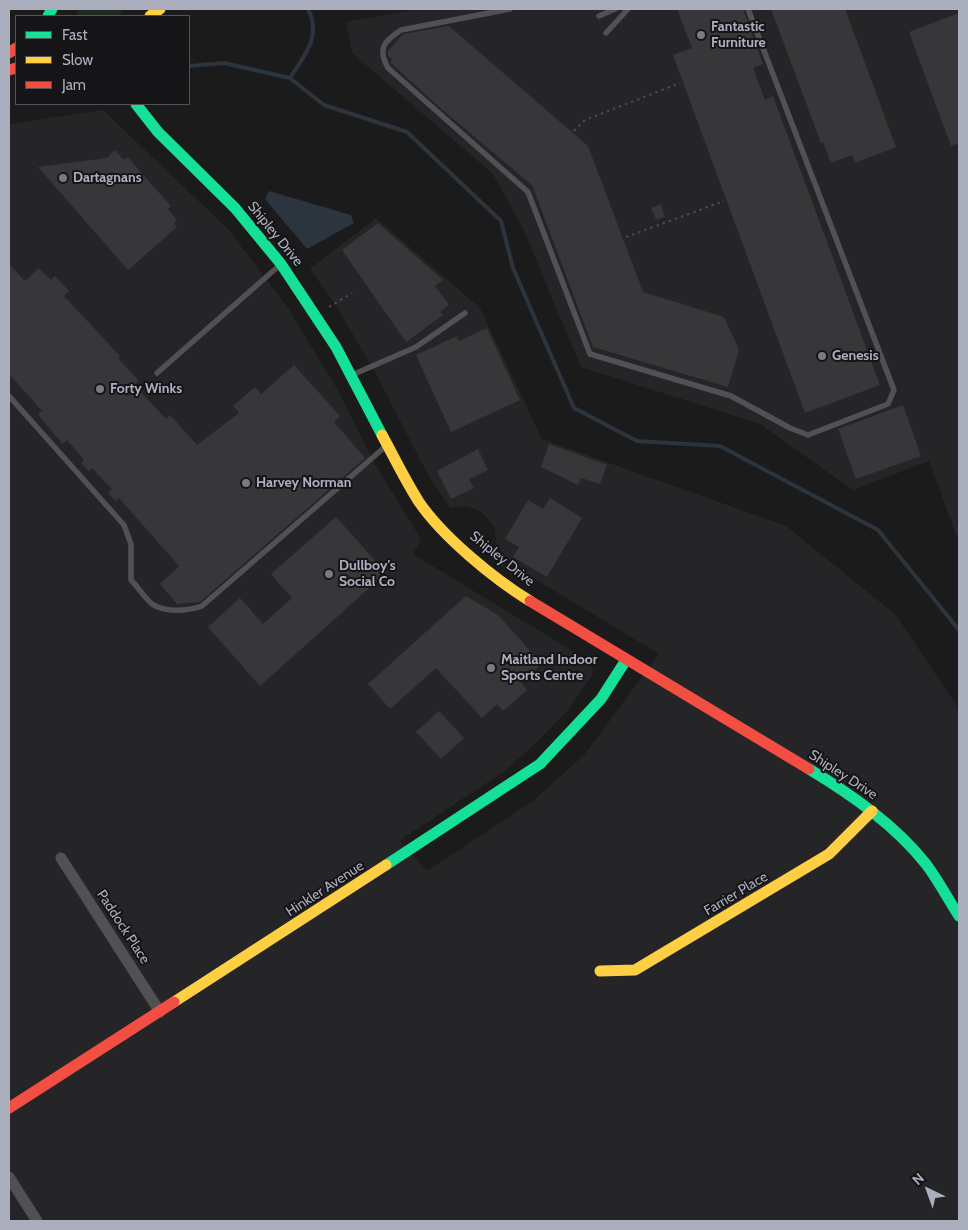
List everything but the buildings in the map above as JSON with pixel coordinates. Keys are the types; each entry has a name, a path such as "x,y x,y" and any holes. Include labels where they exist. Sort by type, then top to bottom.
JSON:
{"main road":[{"name":"Shipley Drive","path":"140,106 158,132 235,208 281,264 352,375 420,503 436,523 477,562 511,589 834,784 872,811 911,847 926,865 959,916"},
{"name":"Hinkler Avenue","path":"9,1108 461,820 540,764 601,699 626,660"},
{"name":"Farrier Place","path":"600,971 635,970 644,965 829,854 872,811"}],"street":[{"name":"Paddock Place","path":"61,858 160,1012"},
{"path":"9,1177 37,1221"}],"lane":[{"path":"510,9 401,30 386,42 383,47 382,58 388,68 528,192 590,354 731,396 790,428 808,435 888,404 894,390 748,9"},
{"path":"599,16 615,9"},
{"path":"606,33 628,9"},
{"path":"157,373 281,264"},
{"path":"352,375 416,347 465,313"},
{"path":"9,396 124,525 131,544 131,580 152,604 162,608 191,610 202,606 387,444"}],"path":[{"path":"574,131 585,120 680,83"},
{"path":"626,237 724,201"},
{"path":"329,307 352,293"}],"shaded area":[{"path":"79,9 121,9 122,15 77,15"},
{"path":"419,9 959,9 959,543 929,461 853,490 760,424 581,367 521,224 492,173 352,53 346,22"},
{"path":"103,110 228,229 288,308 339,392 376,466 421,539 413,554 589,661 593,674 568,710 536,743 502,773 400,840 427,871 533,801 584,755 659,654 510,564 497,546 494,527 482,512 467,506 450,508 428,475 375,372 335,304 310,269 376,218 480,308 542,439 786,526 896,615 959,709 959,1221 9,1221 9,124"},
{"path":"269,191 351,215 354,223 307,249 265,199"}],"waterway":[{"path":"308,9 313,28 310,45 290,78 324,105 407,132 501,221 513,268 574,408 637,441 720,446 878,530 959,630"},
{"path":"190,66 224,63 290,78"}],"traffic: fast":[{"path":"49,15 52,9"},
{"path":"137,105 158,132 235,208 281,264 336,347 382,435"},
{"path":"386,865 540,764 601,699 626,660"},
{"path":"809,769 857,800 901,836 926,864 959,916"}],"traffic: slow":[{"path":"151,15 160,9"},
{"path":"382,435 419,502 441,529 485,569 530,601"},
{"path":"600,971 635,970 829,854 872,811"},
{"path":"174,1002 386,865"}],"traffic: jam":[{"path":"9,53 15,49"},
{"path":"9,70 15,68"},
{"path":"530,601 809,769"},
{"path":"9,1108 174,1002"}],"place":[{"name":"Fantastic Furniture","path":"701,35"},
{"name":"Dartagnans","path":"63,178"},
{"name":"Genesis","path":"822,356"},
{"name":"Forty Winks","path":"100,389"},
{"name":"Harvey Norman","path":"246,483"},
{"name":"Dullboy's Social Co","path":"329,574"},
{"name":"Maitland Indoor Sports Centre","path":"491,668"}]}
